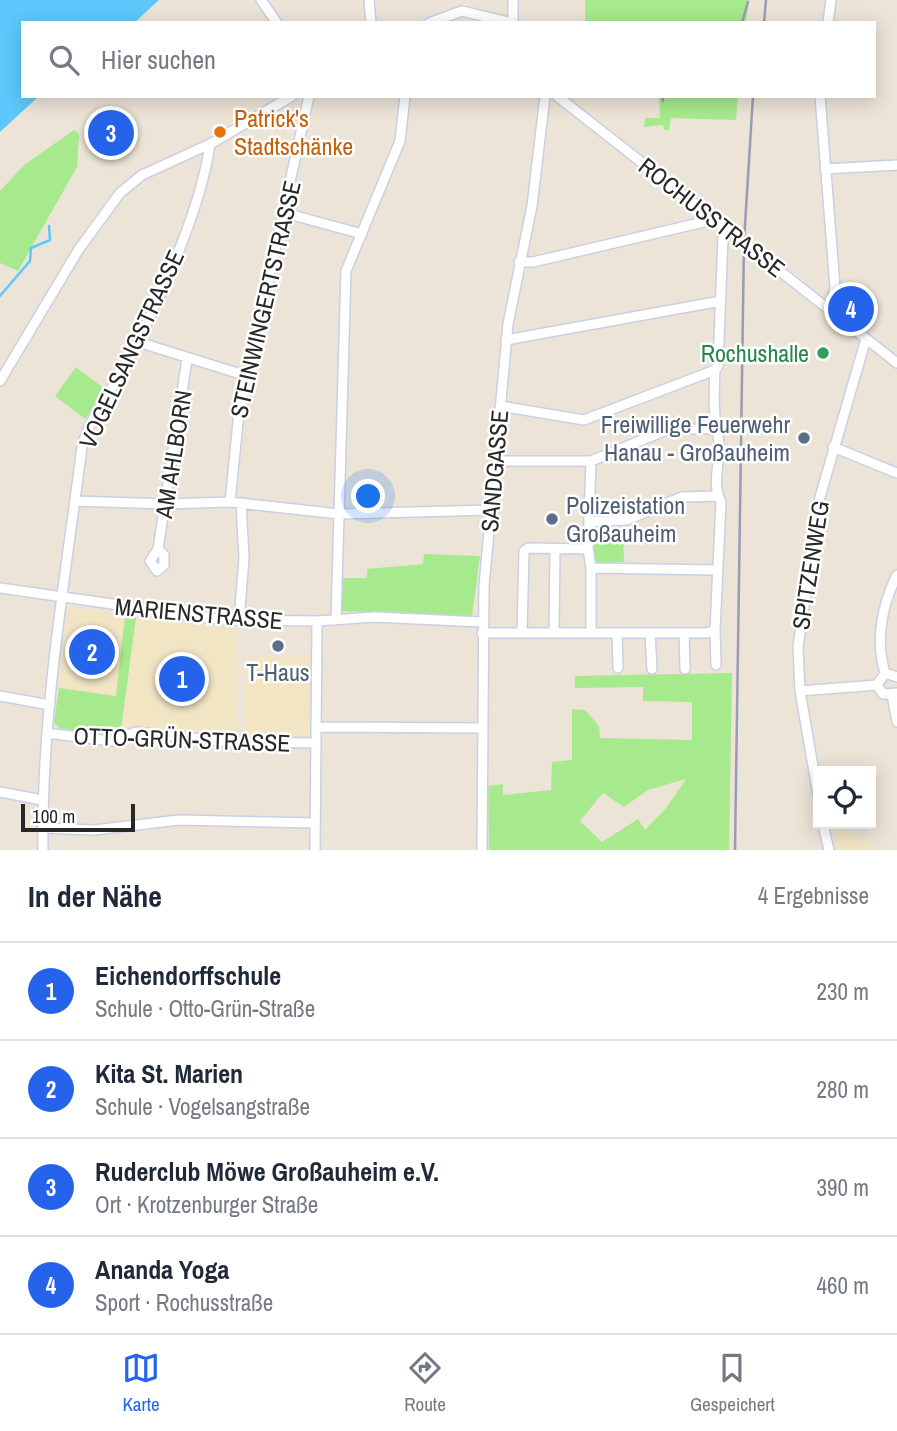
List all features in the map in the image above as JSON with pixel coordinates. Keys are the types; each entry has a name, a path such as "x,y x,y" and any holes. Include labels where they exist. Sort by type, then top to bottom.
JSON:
{"street":[{"path":"369,0 372,21"},
{"path":"512,21 513,0"},
{"path":"828,21 831,0"},
{"path":"266,2 276,21"},
{"path":"434,21 462,11 505,21"},
{"path":"0,381 79,249 120,193 142,176 210,144 289,98"},
{"name":"STEINWINGERTSTRASSE","path":"230,502 235,438 247,376 310,98"},
{"path":"335,620 346,276 400,141 405,98"},
{"name":"SANDGASSE","path":"482,850 482,622 495,461 506,340 531,206 545,98"},
{"name":"ROCHUSSTRASSE","path":"560,98 730,229 866,339 895,358"},
{"path":"820,98 835,287 830,311"},
{"name":"VOGELSANGSTRASSE","path":"43,850 42,800 47,733 85,436 138,342 193,213 210,144"},
{"path":"825,169 897,165"},
{"path":"285,213 362,234"},
{"path":"519,262 533,262 708,221 712,216"},
{"path":"716,665 720,514 718,436 714,429 715,370 718,366 723,237 730,229"},
{"path":"506,340 721,301"},
{"name":"SPITZENWEG","path":"813,766 800,691 798,647 806,576 820,497 866,339"},
{"name":"AM AHLBORN","path":"138,342 247,376"},
{"name":"AM AHLBORN","path":"158,549 187,359"},
{"path":"500,406 584,420 715,370"},
{"path":"495,461 591,461 669,429 714,429"},
{"path":"833,447 897,473"},
{"path":"591,461 587,548 591,568 591,633"},
{"path":"590,522 627,520 681,497 718,496"},
{"path":"75,500 165,504 230,502 339,514 491,510"},
{"path":"239,620 244,558 242,503"},
{"path":"522,633 522,554 528,548 587,548"},
{"path":"554,633 555,549"},
{"path":"591,568 717,570"},
{"path":"877,685 885,673 880,640 897,575"},
{"name":"MARIENSTRASSE","path":"0,588 64,599 239,620 317,621 374,617 482,622"},
{"path":"315,850 317,621"},
{"path":"482,633 684,634 710,633 715,630"},
{"path":"617,633 618,668"},
{"path":"650,633 652,669"},
{"path":"684,634 685,669"},
{"path":"885,673 897,677"},
{"path":"800,691 877,685"},
{"path":"877,685 883,694 895,694 897,722"},
{"path":"0,696 50,705"},
{"path":"317,727 482,727"},
{"name":"OTTO-GRÜN-STRASSE","path":"47,733 111,741 136,732 238,743 316,743"},
{"path":"0,792 42,800"},
{"path":"43,828 94,830 179,820 315,823"},
{"path":"824,829 829,850"}],"shaded area":[{"path":"69,608 125,616 116,697 59,688"},
{"path":"136,618 238,629 237,737 121,729"},
{"path":"310,656 311,736 246,737 245,666 254,666 254,657"},
{"path":"837,829 841,829 879,850 837,850"}],"green space":[{"path":"585,0 749,1 746,21 585,21"},
{"path":"659,98 738,98 736,120 671,118 669,130 664,130 663,125 644,127 645,118 660,118"},
{"path":"74,130 79,134 77,167 18,271 0,263 0,191 24,165"},
{"path":"76,367 106,390 85,419 55,396"},
{"path":"592,527 623,527 624,562 592,563"},
{"path":"424,554 480,556 472,616 340,611 340,578 367,578 367,569 423,564"},
{"path":"125,616 136,618 121,729 110,735 59,728 54,722 59,688 116,696"},
{"path":"732,673 729,850 489,850 488,786 503,784 503,795 551,790 552,762 572,760 572,709 585,710 599,726 600,738 692,740 692,702 643,701 643,687 575,688 575,676","holes":["686,779 666,808 645,830 638,819 602,842 580,821 603,793 624,807 648,790"]}],"water":[{"path":"0,0 159,0 136,21 21,21 21,98 37,98 0,132"}],"waterway":[{"path":"0,296 30,261 31,248 50,240 49,226"}],"railway":[{"path":"764,21 766,0"},
{"path":"743,21 748,2"},
{"path":"735,850 744,241 753,98"}],"place":[{"name":"Patrick's Stadtschänke","path":"220,132"},
{"name":"Ruderclub Möwe Großauheim e.V.","path":"111,133"},
{"name":"Ananda Yoga","path":"851,309"},
{"name":"Rochushalle","path":"823,353"},
{"name":"Freiwillige Feuerwehr Hanau - Großauheim","path":"804,438"},
{"name":"Polizeistation Großauheim","path":"552,519"},
{"name":"T-Haus","path":"278,646"},
{"name":"Kita St. Marien","path":"92,652"},
{"name":"Eichendorffschule","path":"182,679"}]}
